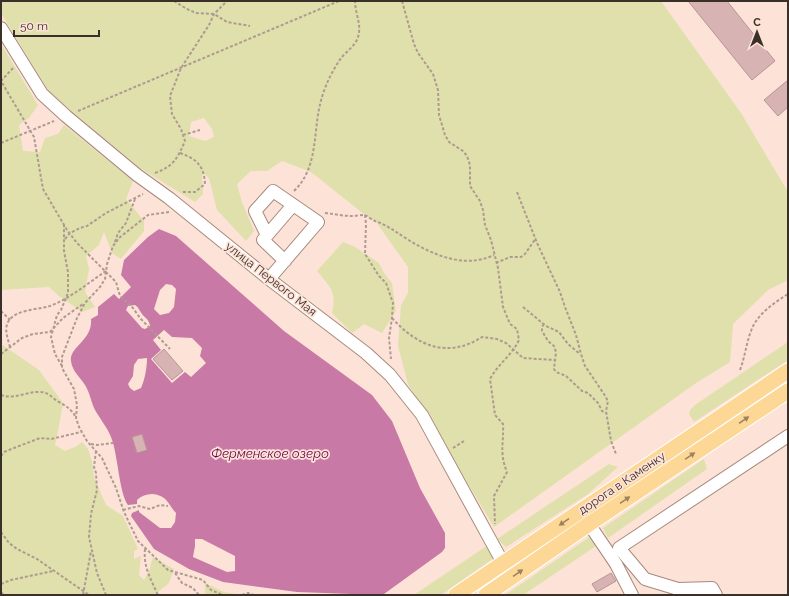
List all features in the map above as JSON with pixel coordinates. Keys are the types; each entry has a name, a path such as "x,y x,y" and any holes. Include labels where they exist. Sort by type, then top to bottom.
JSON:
{"main road":[{"name":"дорога в Каменку","path":"456,595 788,371"},
{"name":"дорога в Каменку","path":"486,595 788,391"}],"street":[{"name":"улица Первого Мая","path":"1,28 42,94 61,118 169,198 269,279 366,353 390,375 422,415 503,563"},
{"path":"267,235 256,212 273,191 318,222 269,279"},
{"path":"285,261 263,240 292,205"},
{"path":"716,595 712,588 678,589 645,579 619,548 788,436"},
{"path":"589,524 616,564 632,595"}],"path":[{"path":"174,1 196,13 214,14 226,22 250,26"},
{"path":"137,175 156,173 169,168 180,153 185,141 181,129 172,114 170,96 181,68 209,25 214,14 227,1"},
{"path":"1,143 339,1"},
{"path":"292,205 293,192 302,182 311,166 316,138 315,128 317,114 322,96 342,57 358,40 360,30 355,10 355,1"},
{"path":"402,1 414,44 418,53 433,74 438,90 438,108 445,135 449,142 463,151 467,156 470,165 470,186 480,201 483,210 485,225 491,240 496,263 504,308 510,324 517,329 519,340 508,358 502,362 490,379 495,415 503,424 502,451 507,472 494,496 496,531"},
{"path":"21,60 1,81 34,137 43,190 77,243 116,282 120,296 133,308 146,325 160,337 170,349"},
{"path":"183,135 200,130"},
{"path":"169,198 179,192 195,192 205,184 204,173 200,166 190,157 180,153"},
{"path":"64,240 70,233 87,226 106,213 154,187"},
{"path":"516,192 560,292 576,335 580,354 585,366 608,401 606,413 611,441 616,454"},
{"path":"62,368 62,357 77,318 85,304 105,279 113,246 118,233 126,223 135,198"},
{"path":"115,243 119,238 148,215 186,212"},
{"path":"313,218 324,213 352,216 365,215 384,224 421,247 451,260 476,260 494,255"},
{"path":"365,215 365,254 375,271 386,283 393,303 389,338 391,362 390,375"},
{"path":"64,224 64,251 68,272 68,294 62,310 57,315 51,337 55,354 74,390 77,405 76,418"},
{"path":"496,263 510,256 521,256 525,254 536,238"},
{"path":"10,347 6,332 8,323 13,317 50,306 66,298 107,272"},
{"path":"740,370 744,361 749,336 755,321 788,294"},
{"path":"2,353 22,338 33,334 50,332 63,318 85,304"},
{"path":"523,307 544,324 559,332 568,344 580,354"},
{"path":"1,311 10,320"},
{"path":"392,318 420,341 432,346 446,348 463,346 482,337 497,339 506,343 513,351 523,358 554,360"},
{"path":"544,324 542,331 548,341 554,346 556,352 554,360 554,369 556,372 566,376 582,391 588,393 602,411 606,413"},
{"path":"1,331 6,332"},
{"path":"1,395 8,397 41,392 50,395 72,411 82,432 102,458 116,488 123,510 134,535 145,549 164,568 175,573 203,580 210,590 223,595"},
{"path":"1,456 4,452 40,438 51,438 82,432"},
{"path":"90,444 97,445 113,443"},
{"path":"96,451 94,467 97,490 89,537 96,573 106,595"},
{"path":"123,510 139,506 150,509 160,505 168,506"},
{"path":"1,532 9,543 17,549 37,559 89,595"},
{"path":"145,549 144,556 146,565 158,595"},
{"path":"83,595 91,550"},
{"path":"1,584 11,580 53,571"},
{"path":"175,573 182,583 193,588 199,595"},
{"path":"1,592 4,595"},
{"path":"242,595 248,593 254,595"}],"green space":[{"path":"1,1 661,1 741,113 788,192 788,280 768,290 733,324 730,362 696,383 494,527 408,384 398,346 401,305 408,293 408,267 376,222 311,172 282,161 267,171 251,171 237,184 242,202 254,231 246,241 217,210 209,178 204,173 202,176 203,194 195,202 140,168 49,92 1,13","holes":["204,118 212,129 214,137 205,141 189,136 191,122"]},
{"path":"1,44 38,105 29,118 19,125 23,151 40,152 45,138 58,134 64,125 133,181 126,199 144,221 144,231 121,259 112,253 104,232 99,245 86,256 89,269 85,292 95,307 82,312 49,287 1,290"},
{"path":"343,242 355,247 379,263 384,273 392,283 396,311 382,333 364,324 352,333 332,313 334,299 333,294 329,286 317,271"},
{"path":"788,342 788,360 694,422 689,414 690,410 695,405"},
{"path":"1,344 39,370 63,403 55,445 65,451 82,442 88,449 92,461 94,477 106,505 123,516 138,549 134,551 134,559 141,556 139,575 144,580 149,571 153,557 174,569 169,583 157,593 157,595 1,595"},
{"path":"704,459 707,469 608,538 603,528"},
{"path":"609,464 618,467 588,494 506,547 497,539"},
{"path":"591,536 599,544 523,595 505,595"},
{"path":"488,545 494,558 441,595 414,595"},
{"path":"205,583 224,592 242,595 205,595"}],"water":[{"name":"Ферменское озеро","path":"159,229 176,236 284,331 372,395 392,421 420,488 445,533 445,548 442,552 384,594 379,595 297,592 223,582 189,569 154,549 131,516 132,513 139,510 139,512 160,528 171,528 175,522 176,513 164,498 154,494 140,498 137,500 137,504 128,505 123,492 111,437 95,410 87,388 75,371 71,361 71,356 85,338 91,326 91,319 98,315 98,307 114,294 119,299 131,287 121,275 124,260 148,237","holes":["166,284 172,285 176,289 174,307 169,313 160,315 154,309 160,290","135,305 148,320 150,326 145,329 142,328 126,310 128,306","164,330 172,337 192,338 202,348 200,356 206,363 191,377 185,372 172,383 151,359 161,350 153,340","147,358 146,373 141,388 134,391 128,384 133,376 134,365 138,359","195,539 202,539 235,556 235,571 227,572 193,557"]}],"building":[{"path":"688,1 727,1 775,61 752,80"},
{"path":"788,80 788,107 778,116 764,100"},
{"path":"164,349 183,371 172,380 153,359"},
{"path":"142,434 147,450 137,453 132,437"},
{"path":"611,573 616,581 597,592 592,584"}]}
